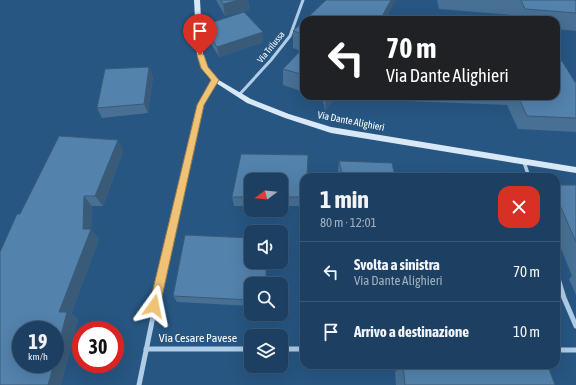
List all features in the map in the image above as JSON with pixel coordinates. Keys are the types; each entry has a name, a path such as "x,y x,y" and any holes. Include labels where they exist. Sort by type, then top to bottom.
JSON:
{"main road":[{"name":"Via Dante Alighieri","path":"197,0 200,55 204,68 215,80 239,95 287,116 331,130 576,170"}],"street":[{"name":"Via Trilussa","path":"239,95 271,60 290,36 303,0"},
{"path":"139,385 166,249 200,105 215,80"},
{"path":"524,162 527,173"},
{"path":"560,285 576,326"},
{"name":"Via Cesare Pavese","path":"146,349 244,349"},
{"path":"288,349 300,349"},
{"path":"560,350 576,350"}],"building":[{"path":"221,0 239,0 223,4"},
{"path":"326,0 391,0 382,16 309,16"},
{"path":"521,0 576,0 576,13 525,9"},
{"path":"244,12 263,32 217,47 204,25"},
{"path":"300,25 300,33 293,31"},
{"path":"300,51 300,74 283,69"},
{"path":"560,61 562,61 576,82 576,118 527,116 520,100 560,100"},
{"path":"149,67 144,104 97,108 105,69"},
{"path":"59,136 118,140 95,196 84,196 83,229 91,229 59,312 67,312 64,324 64,321 12,321 12,373 51,373 48,385 0,385 0,252 17,214 20,214"},
{"path":"241,154 308,155 307,173 300,173 300,197 288,197 288,173 244,173 244,197 232,197"},
{"path":"339,161 392,163 394,173 342,173"},
{"path":"560,185 576,185 576,242 560,205"},
{"path":"185,235 244,238 244,269 266,269 266,277 244,277 244,300 173,296"},
{"path":"403,369 549,369 555,385 405,385"}],"route":[{"path":"154,306 200,105 215,80 204,68 200,55"}]}
